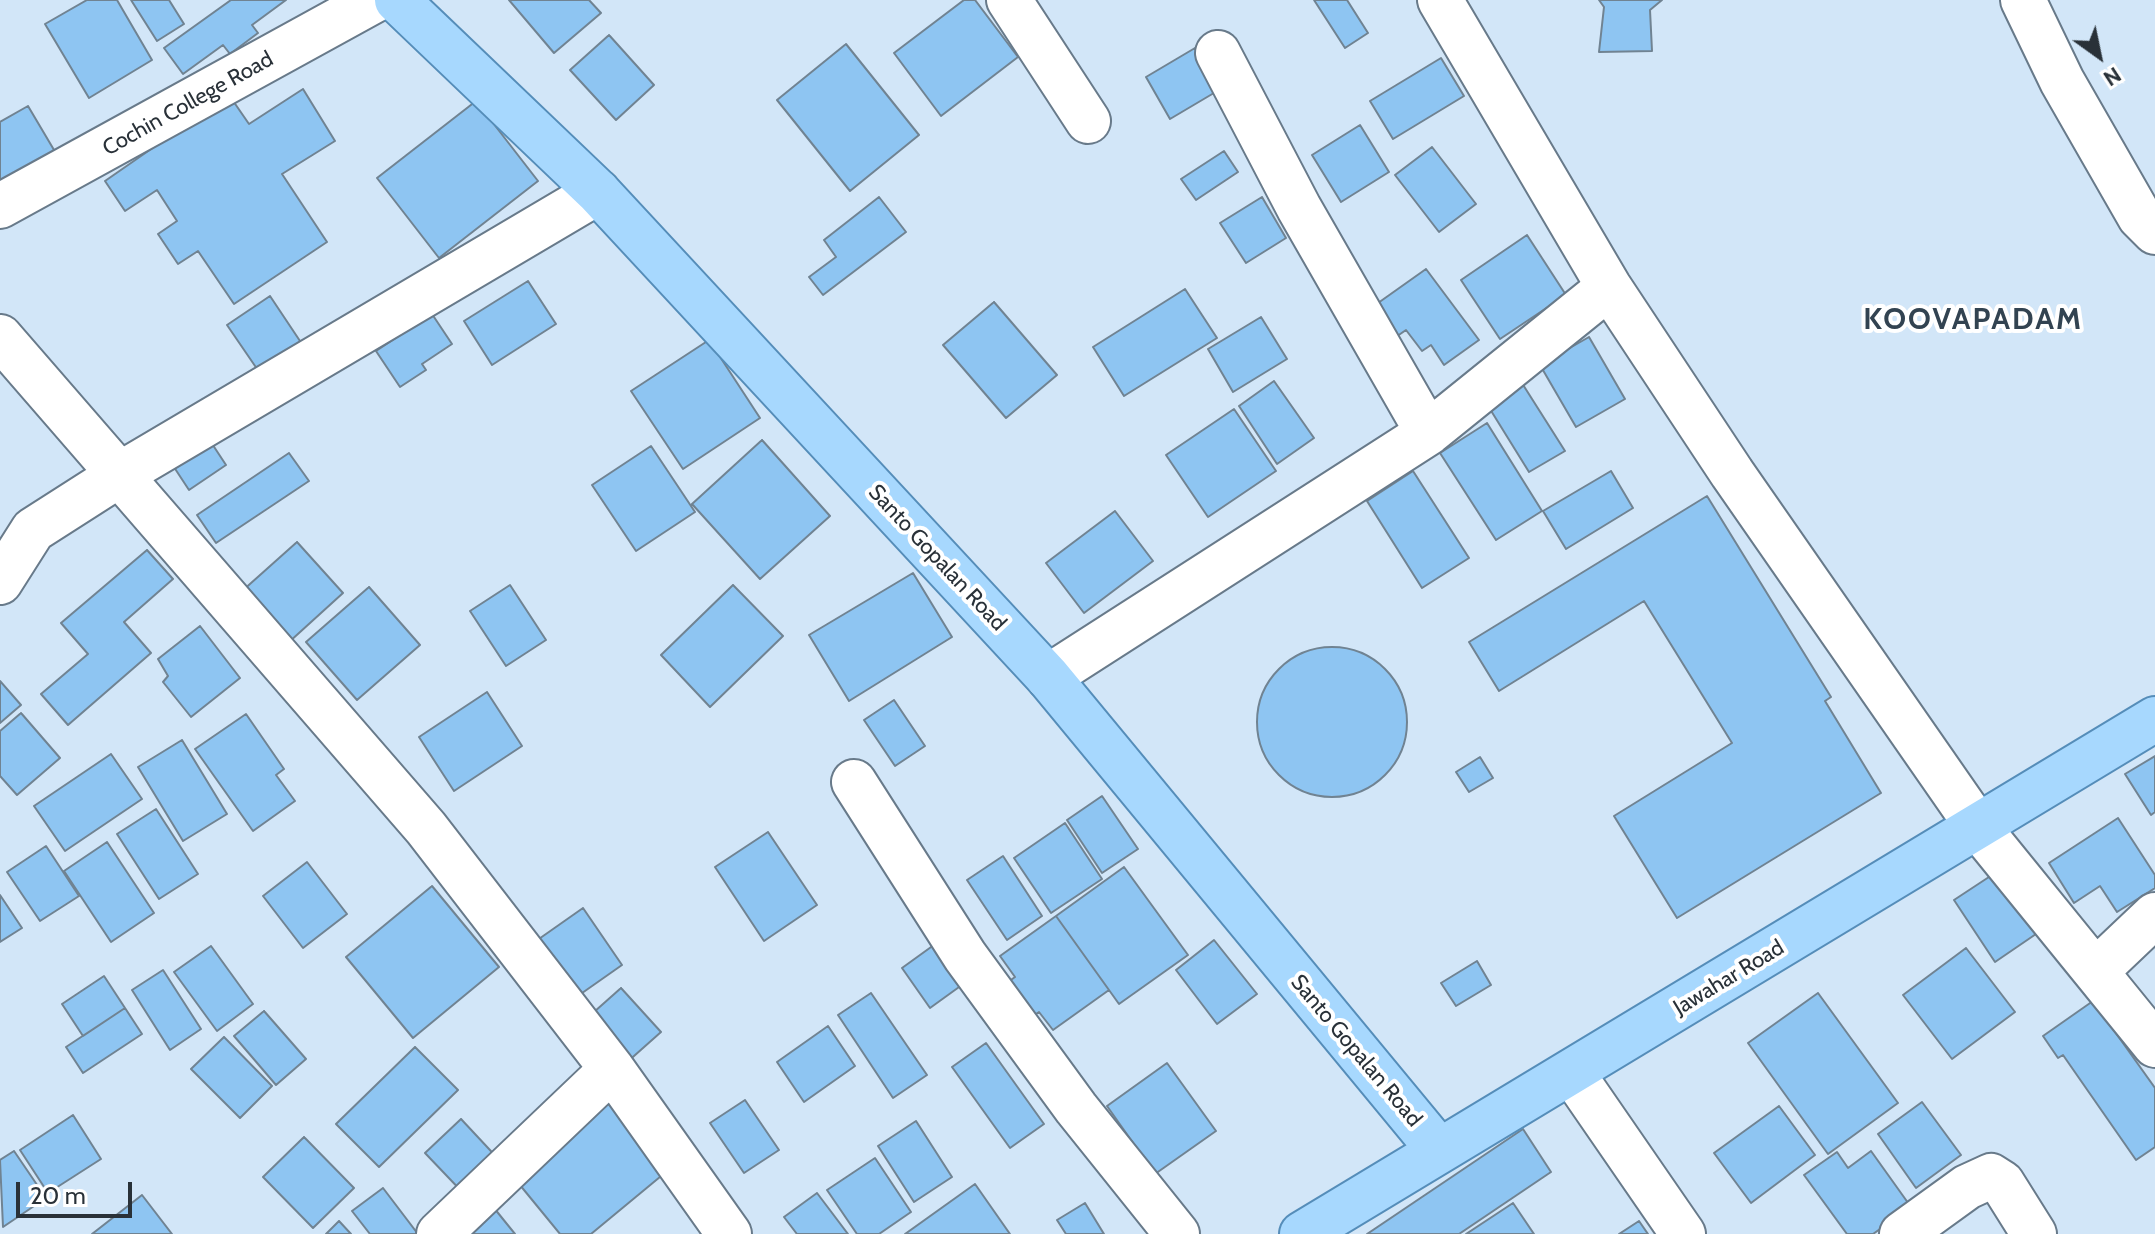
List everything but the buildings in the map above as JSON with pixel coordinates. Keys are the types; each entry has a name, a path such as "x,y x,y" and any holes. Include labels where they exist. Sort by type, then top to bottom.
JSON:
{"main road":[{"name":"Santo Gopalan Road","path":"397,0 598,192 1048,677 1438,1149"},
{"name":"Jawahar Road","path":"1324,1228 1438,1149 1572,1073 2155,719"}],"street":[{"name":"Cochin College Road","path":"0,206 375,0"},
{"path":"1009,0 1088,121"},
{"path":"1440,0 1609,287 1741,486 1978,827 2155,1045"},
{"path":"2023,0 2062,81 2140,217 2155,232"},
{"path":"1218,53 1299,208 1428,433"},
{"path":"0,582 33,530 119,475 598,192"},
{"path":"1048,677 1428,433 1609,287"},
{"path":"0,337 426,828 612,1069 729,1234"},
{"path":"854,782 965,956 1076,1108 1177,1234"},
{"path":"2097,970 2155,915"},
{"path":"439,1234 612,1069"},
{"path":"1572,1073 1683,1234"},
{"path":"1902,1234 1967,1187 1991,1176 2002,1183 2034,1234"}],"district":[{"name":"KOOVAPADAM","path":"1973,320"}]}
